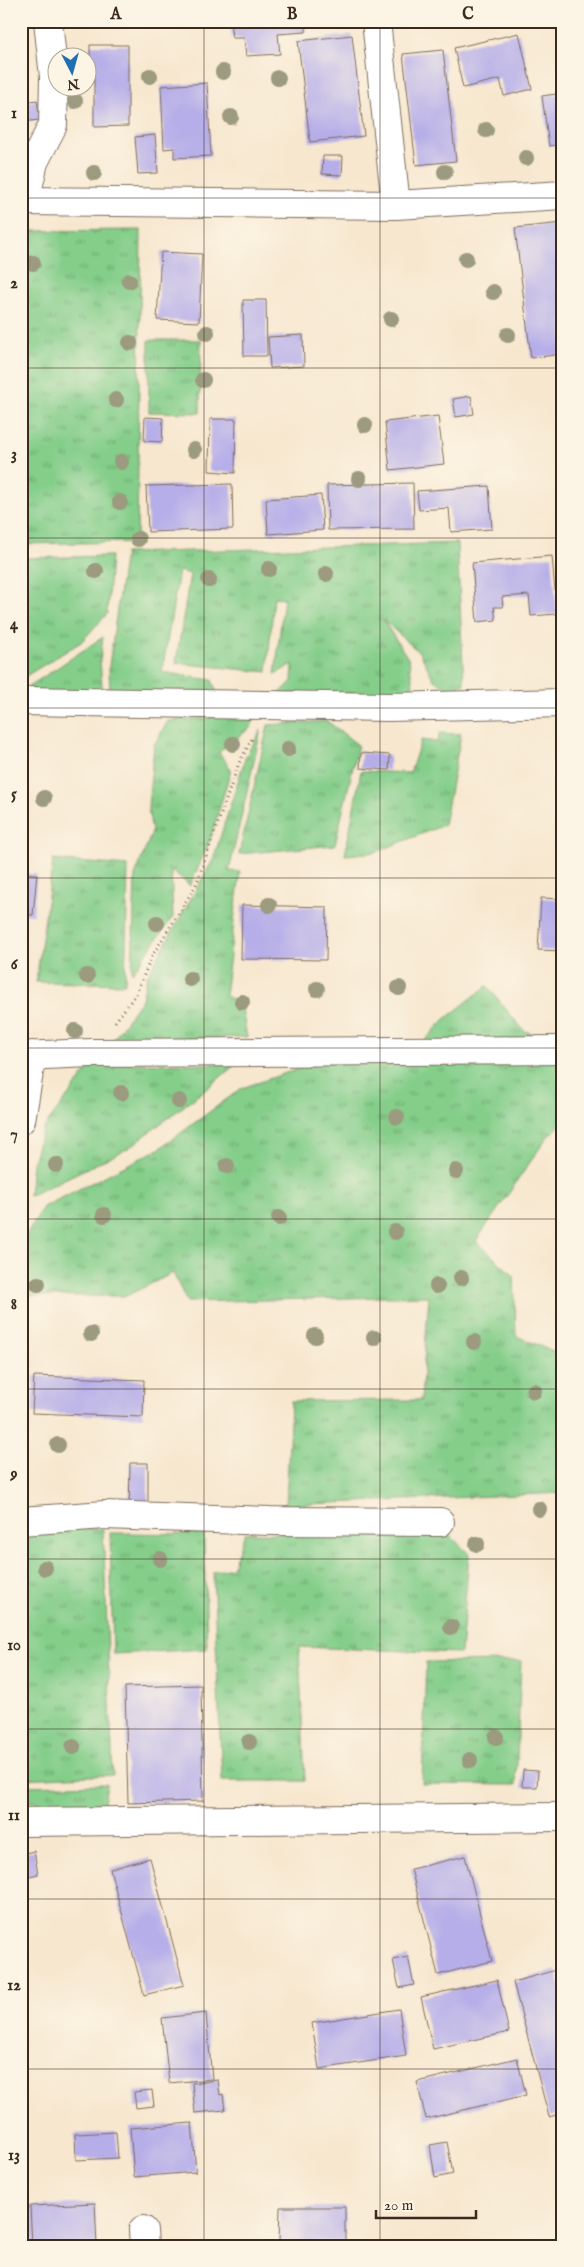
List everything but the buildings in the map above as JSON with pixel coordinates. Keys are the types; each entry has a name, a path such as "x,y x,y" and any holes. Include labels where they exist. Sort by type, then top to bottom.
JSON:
{"street":[{"path":"48,21 54,77 53,125 34,162 23,201 396,205 563,195"},
{"path":"376,21 396,205"},
{"path":"21,701 390,707 563,703"},
{"path":"21,1120 27,1056 92,1052 563,1050"},
{"path":"21,1521 105,1516 270,1521 440,1522"},
{"path":"21,1822 563,1818"}],"path":[{"path":"92,1052 136,994 152,956 196,884 239,763 269,706"}],"green space":[{"path":"141,230 137,542 21,544 21,231"},
{"path":"149,340 201,340 200,413 149,412"},
{"path":"457,543 464,685 448,689 434,680 420,653 383,620 409,660 413,685 400,694 279,694 292,681 293,664 275,674 284,598 274,597 267,672 176,663 190,574 179,571 162,672 212,680 220,701 110,695 109,666 125,553"},
{"path":"111,556 107,614 81,642 21,679 21,558"},
{"path":"103,637 100,661 103,698 21,692"},
{"path":"256,714 251,727 219,752 231,770 210,840 190,886 171,869 173,917 132,973 135,876 152,832 148,807 154,745 168,721"},
{"path":"327,721 358,745 335,845 239,854 268,725"},
{"path":"261,730 229,871 240,872 225,996 241,1003 247,1037 113,1040 142,999 147,976 213,860 246,756"},
{"path":"440,733 461,734 444,825 376,852 345,855 361,771 410,773 421,740 437,742"},
{"path":"53,860 128,866 125,984 36,982"},
{"path":"487,986 524,1031 563,1042 563,1123 548,1136 476,1241 514,1276 516,1336 563,1355 563,1493 286,1505 291,1401 421,1400 429,1296 187,1302 173,1273 126,1296 21,1296 21,1245 43,1207 159,1149 242,1088 304,1067 373,1053 418,1048 445,1019"},
{"path":"93,1063 236,1064 127,1149 29,1196 32,1165 43,1129"},
{"path":"57,1528 103,1529 113,1775 21,1779 21,1536"},
{"path":"110,1533 204,1534 207,1649 113,1654"},
{"path":"245,1533 450,1535 469,1554 461,1653 299,1647 305,1781 222,1781 213,1572 232,1568"},
{"path":"521,1661 516,1785 422,1784 426,1662"},
{"path":"107,1784 103,1808 21,1801 21,1786"}]}
